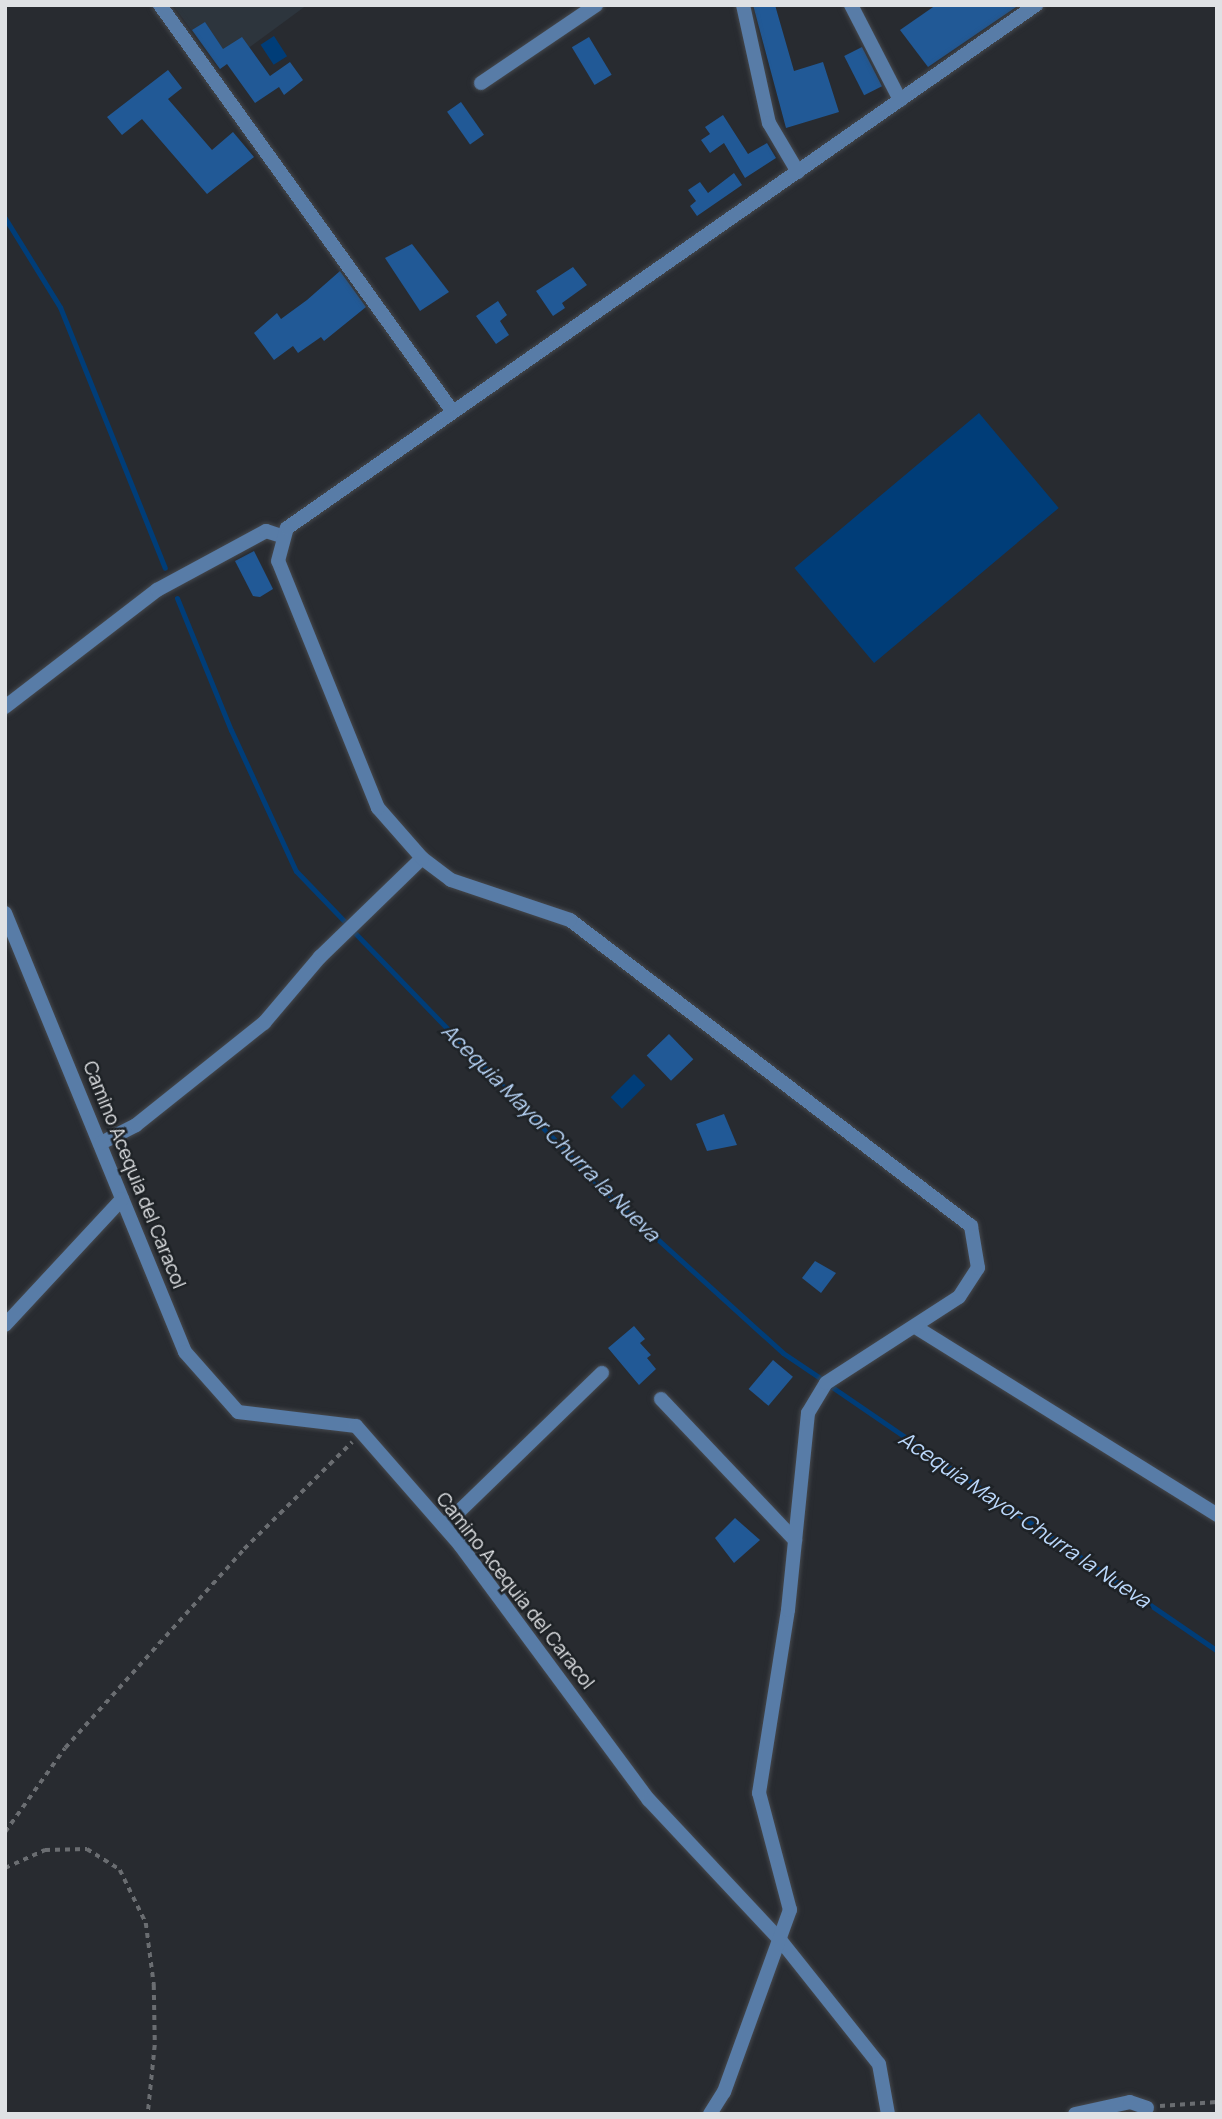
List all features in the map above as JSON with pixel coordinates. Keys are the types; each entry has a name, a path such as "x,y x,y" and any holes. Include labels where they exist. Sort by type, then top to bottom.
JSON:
{"street":[{"path":"160,5 453,412"},
{"path":"481,83 596,5"},
{"path":"743,5 769,123 798,172"},
{"path":"851,5 900,100"},
{"path":"709,2114 724,2092 781,1941 790,1910 759,1793 795,1540 808,1413 826,1382 917,1328 960,1297 978,1268 971,1226 570,920 451,880 422,858 378,808 278,561 287,528 1036,5"},
{"path":"5,707 157,590 266,531 284,537"},
{"path":"100,1143 136,1125 264,1023 320,957 422,858"},
{"name":"Camino Acequia del Caracol","path":"5,913 185,1352 238,1412 356,1426 444,1527 649,1800 781,1941 879,2064 888,2114"},
{"path":"5,1325 122,1199"},
{"path":"917,1328 1217,1515"},
{"path":"444,1527 603,1373"},
{"path":"661,1399 795,1540"},
{"path":"1075,2114 1130,2102 1147,2108"}],"path":[{"path":"5,1832 65,1748 235,1559 361,1432"},
{"path":"5,1868 45,1850 86,1849 120,1870 146,1923 154,1984 155,2045 148,2114"},
{"path":"1147,2108 1217,2102"}],"shaded area":[{"path":"173,5 307,5 220,69"}],"water":[{"path":"274,36 287,56 274,65 261,45"},
{"path":"979,413 1059,508 874,663 794,568"},
{"path":"634,1074 645,1085 622,1109 611,1097"}],"building":[{"path":"753,5 775,5 794,71 823,62 839,112 786,128"},
{"path":"936,5 1019,5 928,67 900,30"},
{"path":"205,22 223,49 242,37 270,76 290,62 303,80 284,95 279,87 255,103 227,64 220,69 192,30"},
{"path":"589,37 612,75 595,85 572,47"},
{"path":"862,47 882,86 864,95 844,56"},
{"path":"168,70 182,88 168,99 212,150 233,132 254,157 207,194 142,119 122,135 107,117"},
{"path":"461,102 484,135 470,145 447,112"},
{"path":"723,115 748,154 767,143 776,158 745,178 724,143 710,153 701,140 710,134 705,127"},
{"path":"734,173 742,185 697,216 690,206 696,201 688,190 700,182 708,193"},
{"path":"412,244 449,292 420,311 385,258"},
{"path":"573,267 587,285 562,303 565,308 553,316 536,291"},
{"path":"340,271 366,307 324,341 321,337 298,353 293,346 274,360 254,333 277,313 281,319"},
{"path":"498,301 507,315 500,321 509,335 496,344 476,316"},
{"path":"254,551 273,589 260,597 253,596 235,561"},
{"path":"669,1034 693,1059 671,1081 647,1056"},
{"path":"724,1114 737,1145 707,1151 696,1124"},
{"path":"815,1261 836,1273 821,1293 802,1278"},
{"path":"634,1326 645,1339 640,1343 651,1355 647,1358 656,1369 639,1385 608,1348"},
{"path":"773,1360 793,1377 768,1406 749,1389"},
{"path":"735,1518 760,1540 734,1563 715,1538"}],"waterway":[{"name":"Acequia Mayor Churra la Nueva","path":"5,218 60,307 165,568"},
{"name":"Acequia Mayor Churra la Nueva","path":"177,598 231,730 296,871 347,924"},
{"name":"Acequia Mayor Churra la Nueva","path":"354,932 600,1187 783,1353 820,1378"},
{"name":"Acequia Mayor Churra la Nueva","path":"832,1387 1217,1651"}]}
